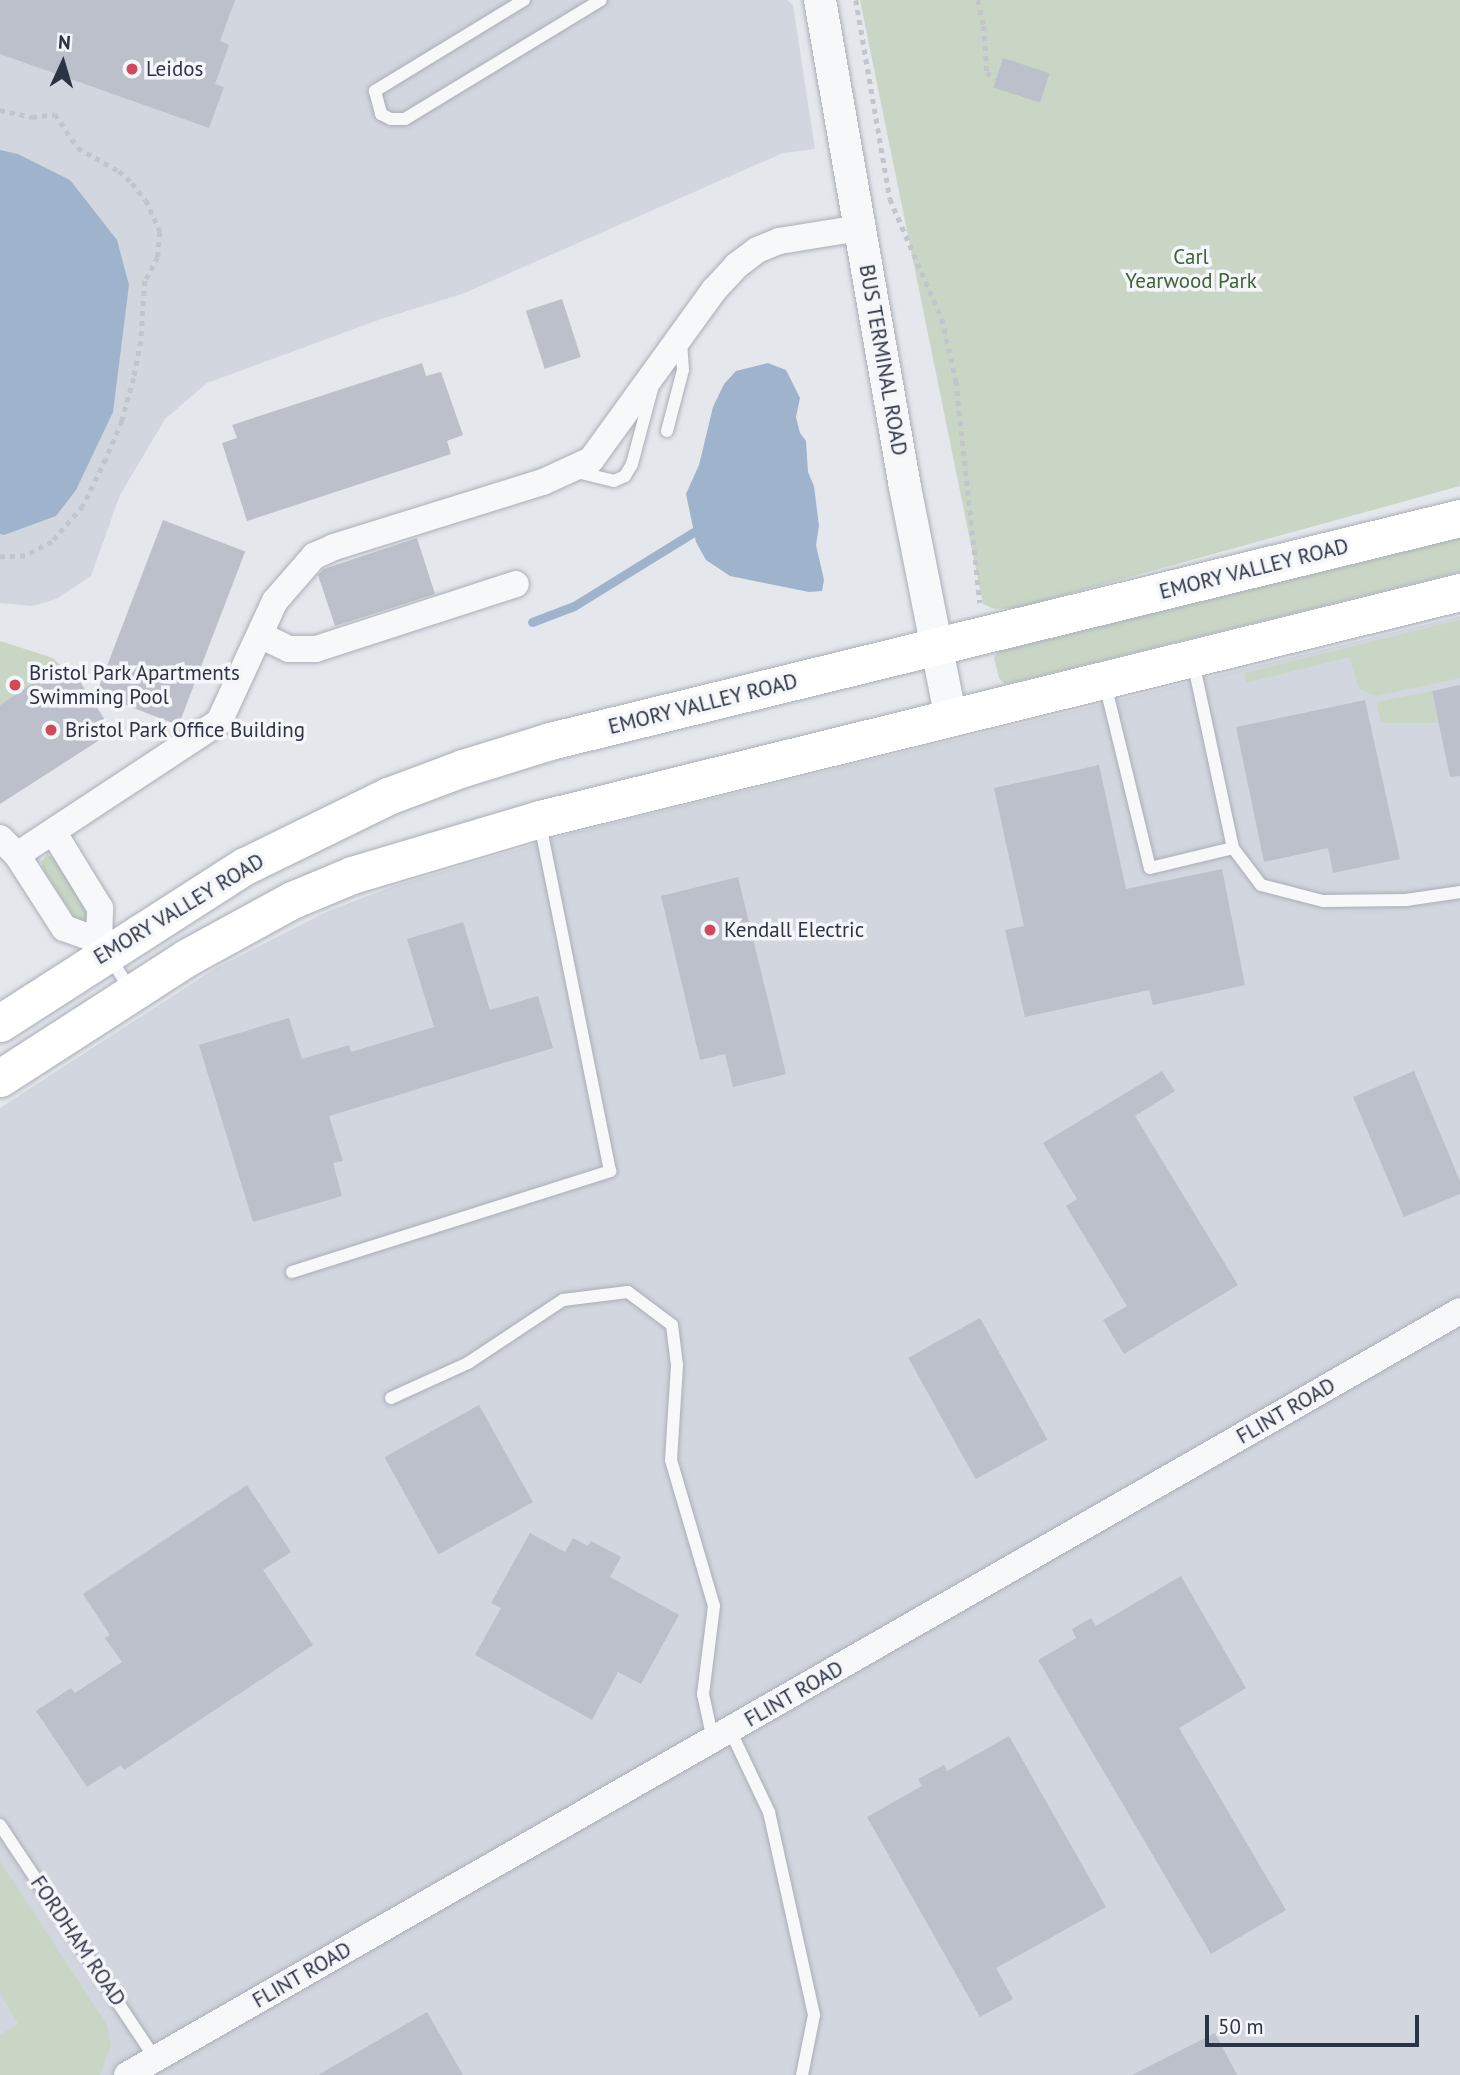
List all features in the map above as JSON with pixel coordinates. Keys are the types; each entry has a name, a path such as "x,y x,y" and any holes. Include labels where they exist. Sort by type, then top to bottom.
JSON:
{"main road":[{"name":"EMORY VALLEY ROAD","path":"0,1023 103,947 244,866 388,796 463,768 550,741 1460,518"},
{"path":"0,1078 186,958 304,895 352,875 540,819 1460,592"}],"street":[{"name":"BUS TERMINAL ROAD","path":"820,0 935,648 951,719"},
{"path":"103,947 64,928 9,846 54,833 219,722 275,601 314,556 334,547 543,482 591,460 714,290 736,266 757,250 779,241 859,228"},
{"path":"260,635 289,649 316,649 516,584"},
{"path":"54,833 100,908 103,947"},
{"name":"FLINT ROAD","path":"127,2075 1460,1311"}],"lane":[{"path":"524,0 375,91 381,114 391,119 405,119 601,0"},
{"path":"667,431 683,370 681,338"},
{"path":"570,470 614,481 625,476 632,464 656,372"},
{"path":"1193,659 1233,848 1261,885 1323,901 1406,900 1460,892"},
{"path":"1104,680 1150,867 1233,848"},
{"path":"292,1272 610,1171 540,819"},
{"path":"103,947 132,992"},
{"path":"391,1398 468,1363 563,1300 628,1292 672,1325 677,1366 671,1460 713,1605 704,1694 722,1735 769,1812 814,2015 802,2075"},
{"name":"FORDHAM ROAD","path":"0,1825 155,2058"}],"path":[{"path":"856,0 890,199 942,319 957,381 965,489 985,635"},
{"path":"978,0 984,26 987,72 995,80"},
{"path":"0,110 32,117 55,114 78,148 119,171 132,183 146,200 160,232 158,257 145,281 141,341 122,421 83,506 52,542 25,556 0,557"}],"shaded area":[{"path":"0,0 787,0 793,5 815,149 783,153 462,294 381,319 207,383 165,419 120,495 91,576 56,599 33,606 0,603"},
{"path":"1460,616 1460,2075 0,2075 0,1108 216,968 326,912 394,886 569,834"}],"green space":[{"name":"Carl Yearwood Park","path":"860,0 1460,0 1460,486 1021,607 994,609 983,604"},
{"path":"1460,538 1460,572 1019,681 1004,684 999,678 994,658 997,652"},
{"path":"1460,620 1460,678 1376,696 1359,689 1349,657 1246,683 1244,673"},
{"name":"Bristol Park Apartments Swimming Pool","path":"0,641 53,658 60,665 0,705"},
{"path":"1432,691 1438,723 1381,723 1377,702"},
{"path":"47,855 53,857 92,914 89,924 77,921 44,871 41,862"},
{"path":"0,1861 107,2025 111,2045 100,2075 0,2075 0,2035 18,2024 0,1993"}],"water":[{"path":"0,150 18,154 70,180 117,240 129,285 113,412 76,490 56,516 4,535 0,534"},
{"path":"768,363 786,370 800,398 796,417 800,433 806,441 808,472 814,486 819,526 816,545 824,580 822,591 809,592 730,576 706,560 696,542 686,494 699,465 713,407 724,384 736,371"}],"building":[{"name":"Leidos","path":"0,0 235,0 220,41 229,45 215,84 224,87 209,128 0,54"},
{"path":"1003,58 1050,73 1040,103 993,87"},
{"path":"562,299 581,357 545,369 526,311"},
{"path":"422,363 426,376 441,372 463,435 447,441 451,454 247,521 222,443 237,438 232,425"},
{"path":"163,520 245,552 178,725 96,694"},
{"path":"417,538 435,594 335,626 318,575 324,569"},
{"name":"Bristol Park Office Building","path":"60,665 71,681 77,677 109,726 94,735 98,741 0,804 0,705"},
{"path":"1460,685 1460,776 1450,777 1432,691"},
{"path":"1365,700 1400,859 1333,873 1328,848 1264,862 1236,727"},
{"path":"1099,765 1126,889 1222,869 1245,985 1153,1005 1149,990 1025,1017 1005,930 1024,926 994,788"},
{"path":"738,877 786,1074 733,1087 725,1054 700,1060 661,896"},
{"path":"463,922 490,1010 538,996 553,1048 329,1116 343,1161 333,1163 342,1196 253,1222 199,1045 289,1018 302,1059 349,1045 351,1052 434,1027 407,939"},
{"path":"1162,1071 1175,1091 1135,1116 1238,1285 1124,1354 1103,1320 1127,1306 1066,1206 1077,1199 1043,1143"},
{"path":"1414,1071 1460,1181 1460,1194 1404,1217 1353,1097"},
{"path":"980,1318 1047,1440 976,1479 908,1358"},
{"path":"479,1405 533,1502 438,1554 385,1457"},
{"path":"247,1485 291,1552 263,1570 313,1645 124,1770 121,1765 87,1787 36,1711 71,1688 75,1693 122,1662 105,1638 110,1635 83,1594"},
{"path":"530,1533 565,1552 573,1538 588,1546 591,1541 621,1557 610,1577 679,1615 641,1684 618,1672 592,1720 475,1655 501,1608 491,1603"},
{"path":"1181,1576 1246,1688 1179,1728 1286,1910 1211,1954 1038,1660 1076,1638 1072,1629 1091,1618 1096,1626"},
{"path":"1009,1736 1106,1907 996,1968 1013,1999 980,2017 867,1817 922,1786 918,1779 944,1765 947,1771"},
{"path":"427,2012 463,2075 318,2075"},
{"path":"1215,2033 1237,2075 1132,2075"}],"waterway":[{"path":"532,622 574,606 694,532"}],"place":[{"name":"Leidos","path":"132,69"},
{"name":"Bristol Park Apartments Swimming Pool","path":"15,685"},
{"name":"Bristol Park Office Building","path":"51,730"},
{"name":"Kendall Electric","path":"710,930"}]}
